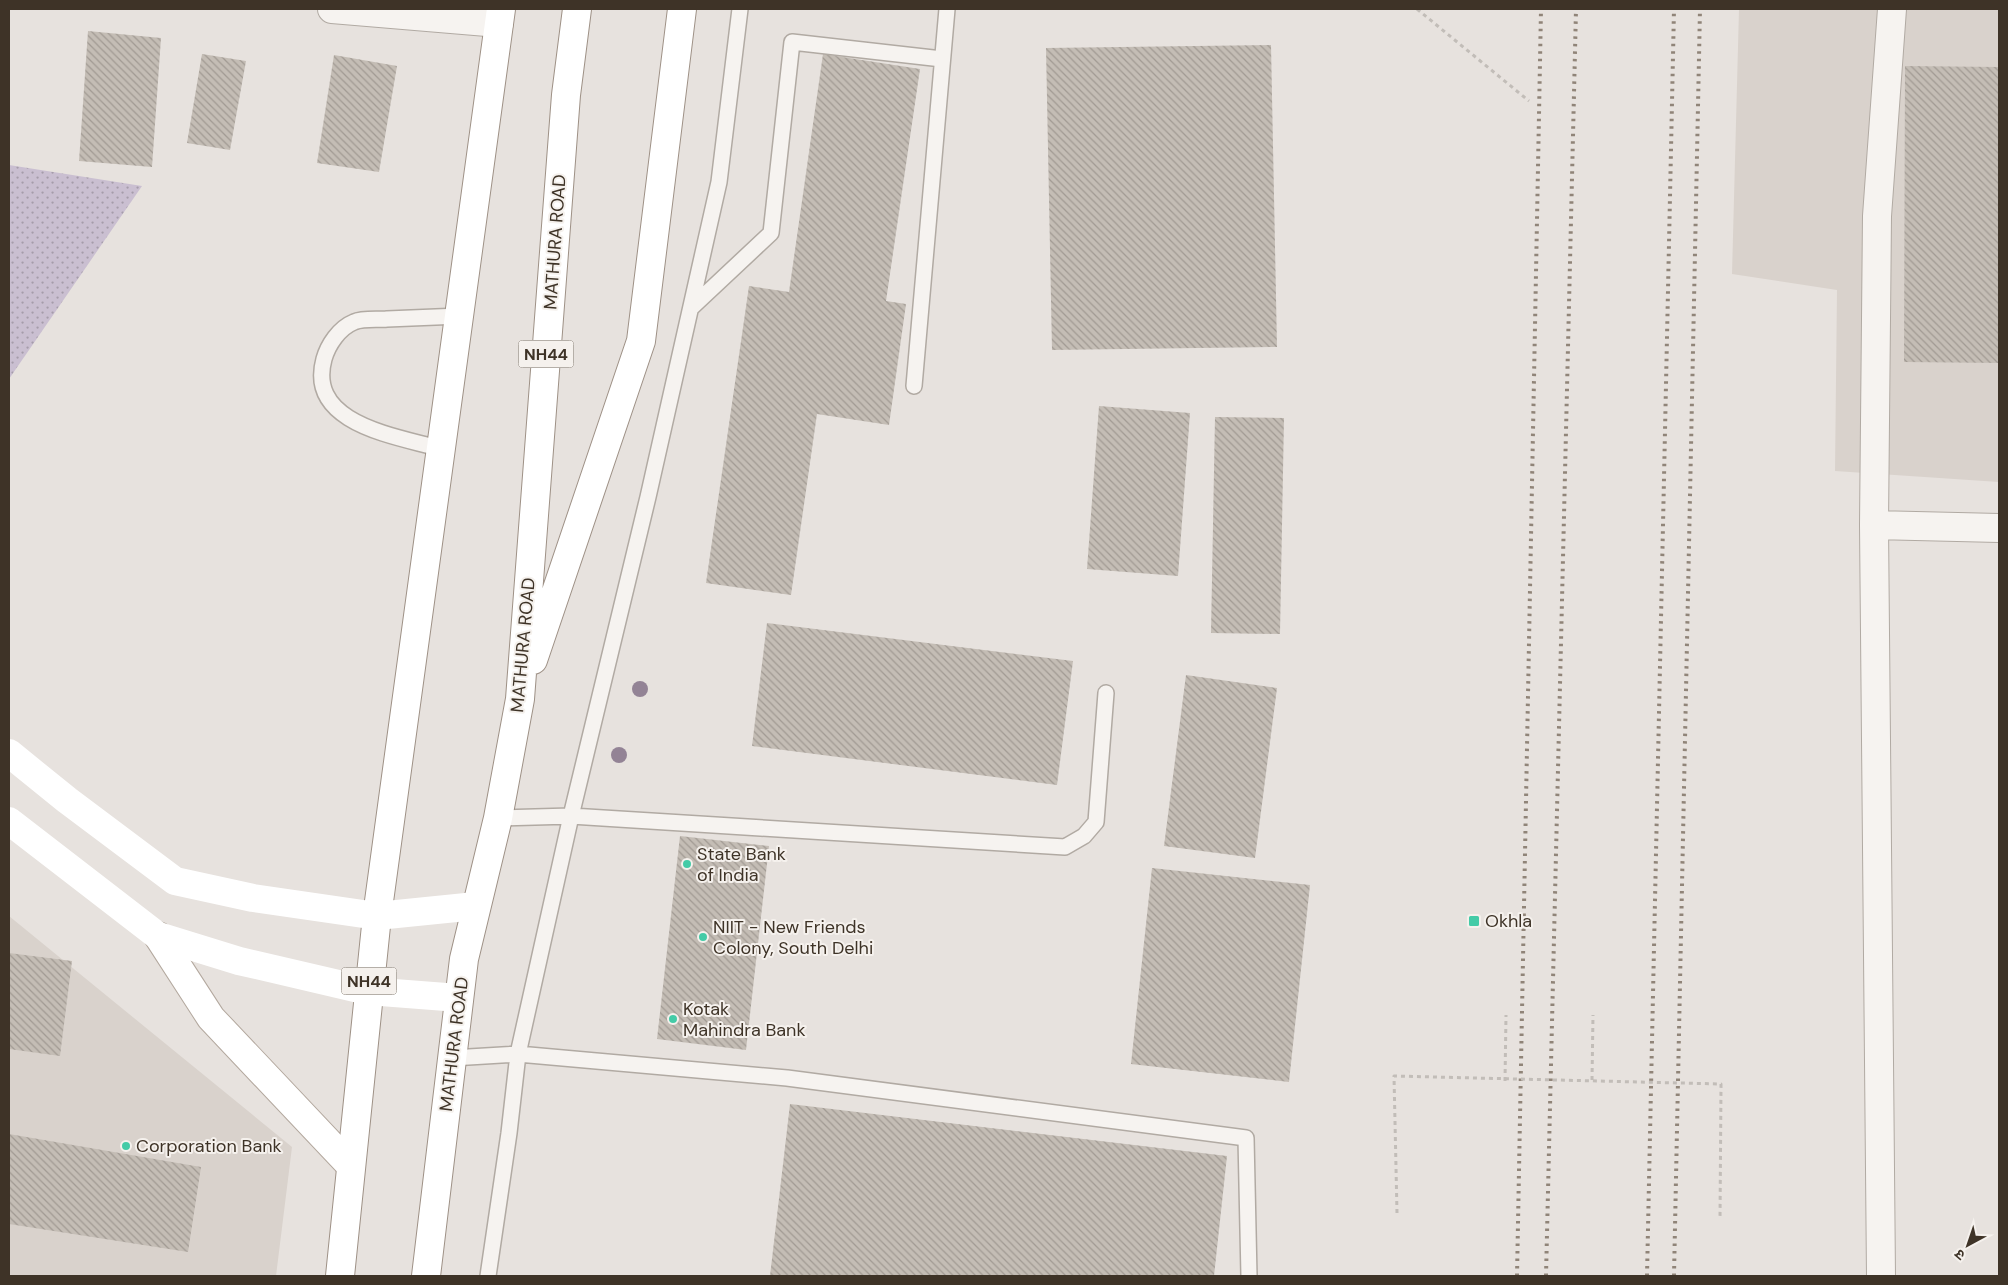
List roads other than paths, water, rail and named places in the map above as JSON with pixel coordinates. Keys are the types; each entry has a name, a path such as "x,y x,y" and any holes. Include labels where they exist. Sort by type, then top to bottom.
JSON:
{"main road":[{"name":"MATHURA ROAD","path":"426,1276 464,960 498,818 520,699 566,95 577,9"},
{"path":"520,699 641,342 682,9"},
{"name":"NH44","path":"340,1276 377,916 500,16"},
{"path":"9,753 67,800 175,881 253,898 377,916 476,906"},
{"path":"9,821 158,936 211,1018 350,1165"},
{"path":"158,936 239,961 368,991 459,998"}],"street":[{"path":"332,9 500,16"},
{"path":"1881,1276 1874,525 1877,216 1892,9"},
{"path":"1874,525 1999,528"}],"lane":[{"path":"488,1276 509,1134 518,1054 571,816 648,497 720,182 740,9"},
{"path":"914,386 946,9"},
{"path":"691,308 771,233 792,42 942,59"},
{"path":"441,449 362,426 346,417 330,404 324,390 322,377 324,360 338,333 355,321 460,316"},
{"path":"498,818 571,816 1065,847 1084,836 1096,822 1106,693"},
{"path":"452,1058 518,1054 787,1078 1246,1138 1249,1276"}],"railway":[{"path":"1517,1276 1541,9"},
{"path":"1546,1276 1576,9"},
{"path":"1647,1276 1674,9"},
{"path":"1674,1276 1700,9"}],"place":[{"name":"State Bank of India","path":"687,864"},
{"name":"Okhla","path":"1474,921"},
{"name":"NIIT - New Friends Colony, South Delhi","path":"703,937"},
{"name":"Kotak Mahindra Bank","path":"673,1019"},
{"name":"Corporation Bank","path":"126,1146"}]}
